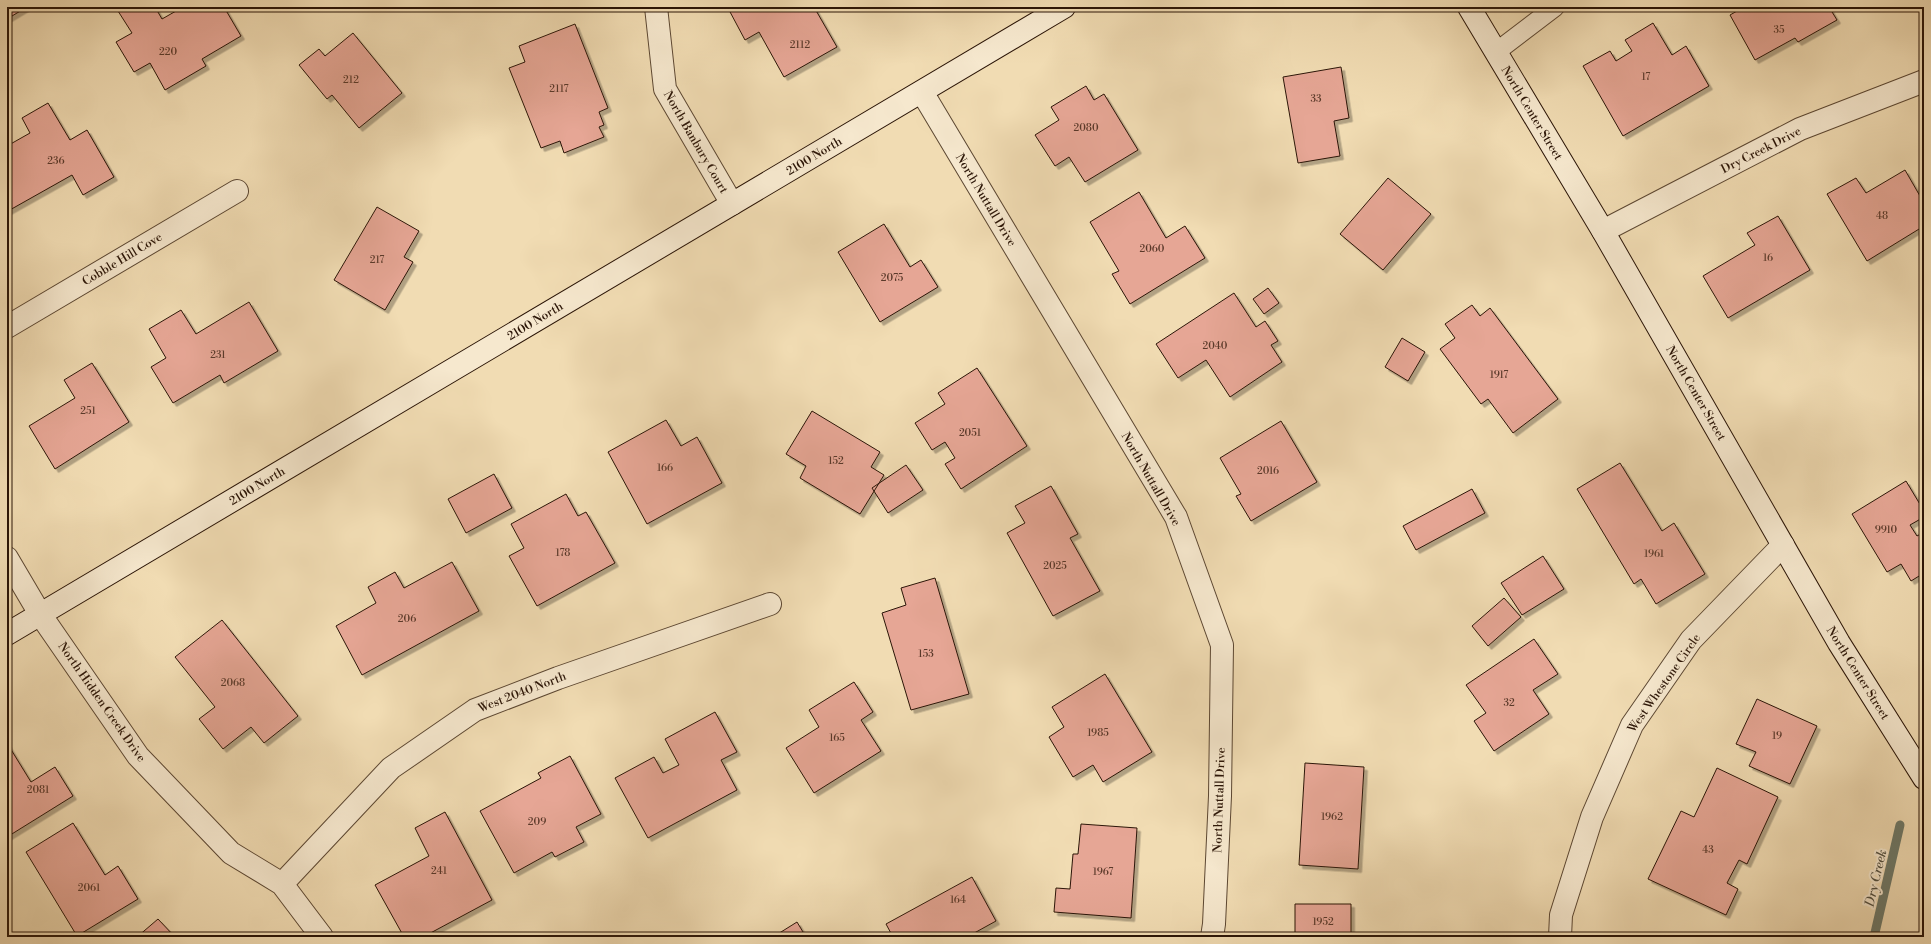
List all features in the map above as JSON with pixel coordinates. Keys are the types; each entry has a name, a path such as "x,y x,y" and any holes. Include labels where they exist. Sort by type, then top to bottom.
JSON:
{"street":[{"name":"North Banbury Court","path":"656,7 665,89 732,204"},
{"name":"2100 North","path":"7,634 1064,7"},
{"name":"North Center Street","path":"1469,7 1603,231 1839,643 1924,778"},
{"name":"Dry Creek Drive","path":"1603,231 1800,129 1924,81"},
{"name":"North Nuttall Drive","path":"922,92 1176,517 1222,645 1220,796 1214,924 1212,937"},
{"name":"Cobble Hill Cove","path":"7,327 237,191"},
{"name":"West Whestone Circle","path":"1560,937 1561,915 1592,817 1632,725 1691,640 1782,545"},
{"name":"North Hidden Creek Drive","path":"7,558 40,614 138,756 231,852 282,884 322,937"},
{"name":"West 2040 North","path":"282,884 391,768 475,710 558,678 770,604"}],"lane":[{"path":"1496,52 1555,7"}],"building":[{"path":"7,7 27,7 7,19"},
{"path":"125,7 155,7 162,19 183,7 224,7 241,36 202,59 206,66 165,90 150,63 134,72 116,42 132,33 118,11"},
{"path":"733,7 814,7 837,47 784,77 759,32 745,40 729,10"},
{"path":"1744,7 1829,7 1837,20 1798,42 1795,38 1755,60 1730,15"},
{"path":"1653,23 1672,55 1686,46 1709,86 1623,136 1583,66 1610,51 1616,61 1632,51 1625,40"},
{"path":"575,24 608,108 599,112 604,125 599,127 604,137 564,153 560,141 541,148 509,68 525,62 519,46"},
{"path":"353,33 402,93 359,128 332,95 327,99 299,65 319,49 325,56"},
{"path":"1341,67 1349,118 1334,121 1340,156 1298,163 1283,77"},
{"path":"1086,86 1094,100 1104,94 1138,150 1085,182 1069,157 1055,166 1035,135 1059,120 1051,107"},
{"path":"48,103 70,140 87,130 114,177 83,195 72,175 8,211 7,146 30,133 22,118"},
{"path":"1905,170 1924,203 1924,226 1867,261 1827,194 1856,178 1866,193"},
{"path":"1388,178 1431,214 1383,270 1340,234"},
{"path":"1139,192 1166,238 1185,226 1205,258 1130,304 1112,274 1119,271 1090,222"},
{"path":"377,207 419,231 404,257 413,262 385,310 334,280"},
{"path":"1778,216 1810,270 1728,318 1703,276 1755,245 1747,233"},
{"path":"884,224 910,267 921,260 938,287 880,322 838,252"},
{"path":"1268,288 1279,303 1264,314 1253,299"},
{"path":"1234,293 1256,327 1265,321 1278,341 1271,345 1282,362 1230,397 1206,360 1178,378 1156,344"},
{"path":"249,302 278,351 224,383 220,375 173,403 151,367 166,358 149,329 181,310 196,334"},
{"path":"1472,305 1480,316 1490,308 1558,399 1513,433 1488,399 1481,404 1440,349 1455,338 1445,324"},
{"path":"1402,338 1425,352 1408,381 1385,367"},
{"path":"92,363 129,422 55,469 29,426 75,398 64,380"},
{"path":"977,368 1027,446 961,489 945,464 955,458 945,442 932,450 915,423 945,404 938,393"},
{"path":"812,411 880,452 871,467 884,475 860,514 800,478 806,466 786,454"},
{"path":"666,420 681,446 697,437 722,483 647,524 608,452"},
{"path":"1281,421 1317,482 1251,521 1236,496 1241,494 1220,458"},
{"path":"1620,463 1662,531 1674,523 1705,574 1656,604 1641,579 1634,584 1577,489"},
{"path":"906,465 923,490 888,513 872,488"},
{"path":"494,474 512,508 466,533 448,499"},
{"path":"1906,481 1924,511 1924,517 1910,525 1917,536 1924,532 1924,573 1911,581 1901,564 1887,572 1852,514"},
{"path":"1051,486 1078,534 1070,538 1100,591 1053,616 1007,533 1025,523 1015,506"},
{"path":"1472,489 1485,513 1416,550 1403,526"},
{"path":"566,494 578,516 586,512 615,563 537,606 509,556 524,548 511,524"},
{"path":"1543,556 1564,589 1522,615 1501,583"},
{"path":"452,562 479,611 362,675 336,626 376,603 368,587 395,572 404,588"},
{"path":"935,578 969,694 911,710 882,613 906,605 901,588"},
{"path":"1504,598 1521,617 1488,646 1472,626"},
{"path":"222,620 298,716 264,743 251,727 223,749 199,719 215,707 175,657"},
{"path":"1534,639 1558,674 1533,690 1549,714 1494,751 1474,721 1486,713 1466,685"},
{"path":"1105,674 1152,752 1103,782 1093,765 1073,777 1049,737 1064,727 1052,707"},
{"path":"854,682 873,712 861,720 881,751 814,793 786,748 819,727 809,710"},
{"path":"1757,699 1817,726 1790,784 1749,766 1756,752 1736,744"},
{"path":"715,712 737,752 721,760 737,790 648,838 615,778 654,757 663,773 679,765 665,739"},
{"path":"7,743 31,782 55,767 73,796 7,837"},
{"path":"570,756 601,814 576,827 584,842 555,857 552,852 514,873 480,811 541,778 538,773"},
{"path":"1305,763 1364,767 1358,869 1299,865"},
{"path":"1717,768 1778,797 1747,864 1739,860 1727,883 1738,889 1726,915 1648,879 1681,811 1694,817"},
{"path":"445,812 492,900 423,937 404,937 375,885 429,856 415,828"},
{"path":"73,823 105,875 118,866 138,899 77,936 26,852"},
{"path":"1081,824 1137,828 1131,918 1054,912 1056,888 1070,889 1073,854 1078,854"},
{"path":"972,877 996,921 967,937 893,937 886,924"},
{"path":"1295,904 1351,904 1351,937 1295,937"},
{"path":"158,919 175,937 137,937"},
{"path":"797,922 806,937 773,937"},
{"path":"1651,936 1721,937 1651,937"}],"waterway":[{"name":"Dry Creek","path":"1874,937 1900,825"}]}
